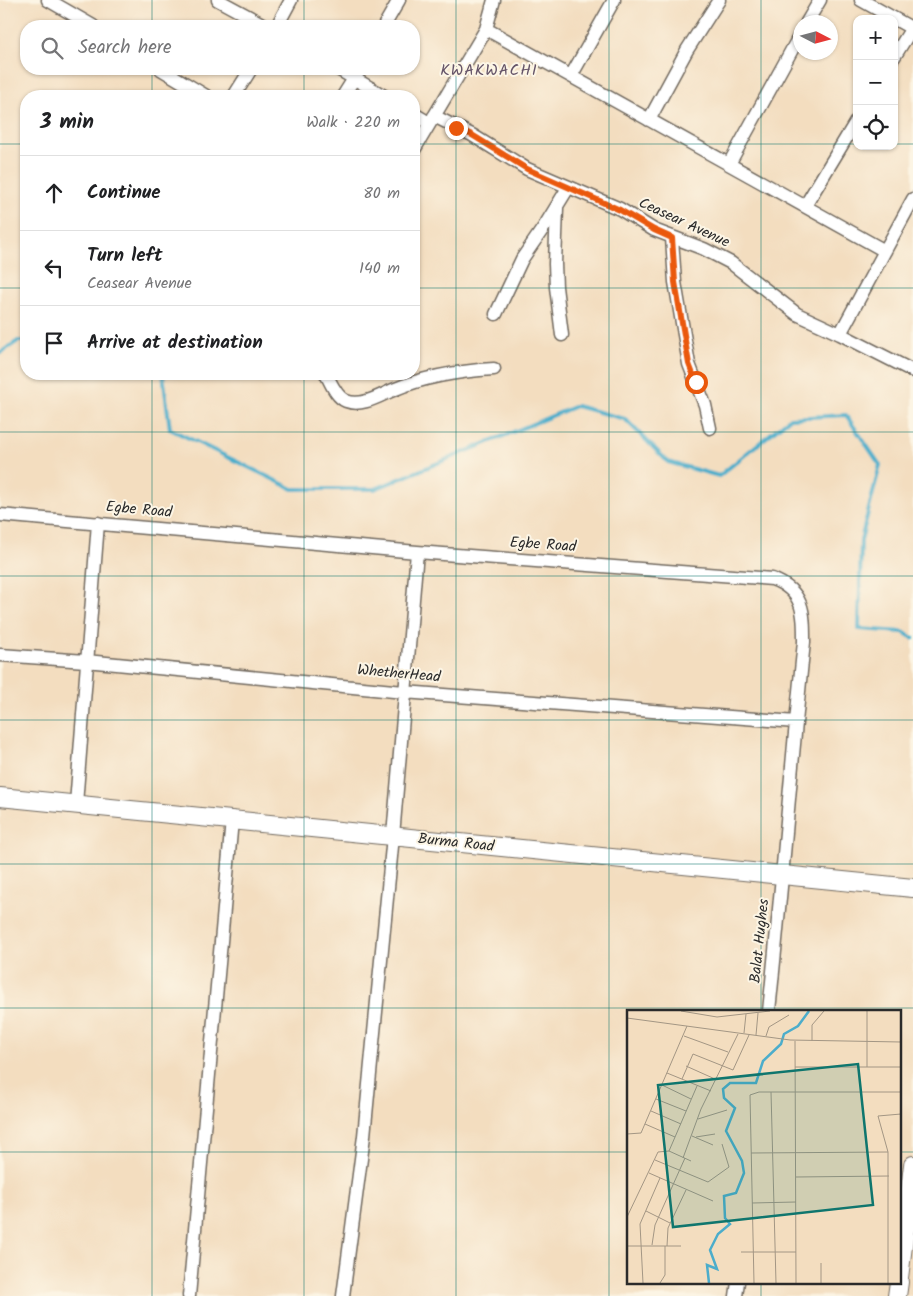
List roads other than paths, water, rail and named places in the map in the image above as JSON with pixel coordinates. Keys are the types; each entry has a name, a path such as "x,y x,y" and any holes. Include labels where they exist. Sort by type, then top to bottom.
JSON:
{"street":[{"path":"48,0 83,20"},
{"path":"218,0 255,20"},
{"path":"280,20 291,0"},
{"path":"387,20 399,0"},
{"path":"420,140 486,29 494,0"},
{"path":"571,76 614,0"},
{"path":"649,120 687,50 719,0"},
{"path":"811,15 820,0"},
{"path":"861,0 912,28 898,51"},
{"path":"486,29 885,251"},
{"path":"729,164 793,48"},
{"path":"171,75 196,90"},
{"path":"238,90 247,75"},
{"path":"347,90 356,75"},
{"path":"358,75 377,90"},
{"name":"Ceasear Avenue","path":"420,116 472,135 527,169 620,210 654,230 704,249 731,263 797,314 913,371"},
{"path":"805,206 853,127"},
{"path":"496,314 522,259 568,188"},
{"path":"840,334 913,199"},
{"path":"557,205 555,272 562,335"},
{"path":"672,238 675,282 689,364 705,405 710,428"},
{"path":"330,380 339,395 348,401 358,403 374,399 423,379 456,372 494,369"},
{"name":"Egbe Road","path":"0,515 417,552 772,579 786,584 796,595 800,605 804,620 804,642 783,875"},
{"path":"76,804 98,523"},
{"path":"343,1296 364,1136 393,836 417,552"},
{"name":"WhetherHead","path":"0,655 86,661 404,692 796,722"},
{"name":"Burma Road","path":"0,797 913,888"},
{"path":"189,1296 232,820"},
{"name":"Balat Hughes","path":"769,1010 783,875"},
{"path":"900,1270 913,1165"}],"waterway":[{"path":"0,353 20,341"},
{"path":"164,380 170,429 293,489 375,489 576,406 625,419 668,462 719,476 790,418 846,415 880,465 861,540 859,629 903,632 913,638"}],"district":[{"name":"KWAKWACHI","path":"489,70"}]}
